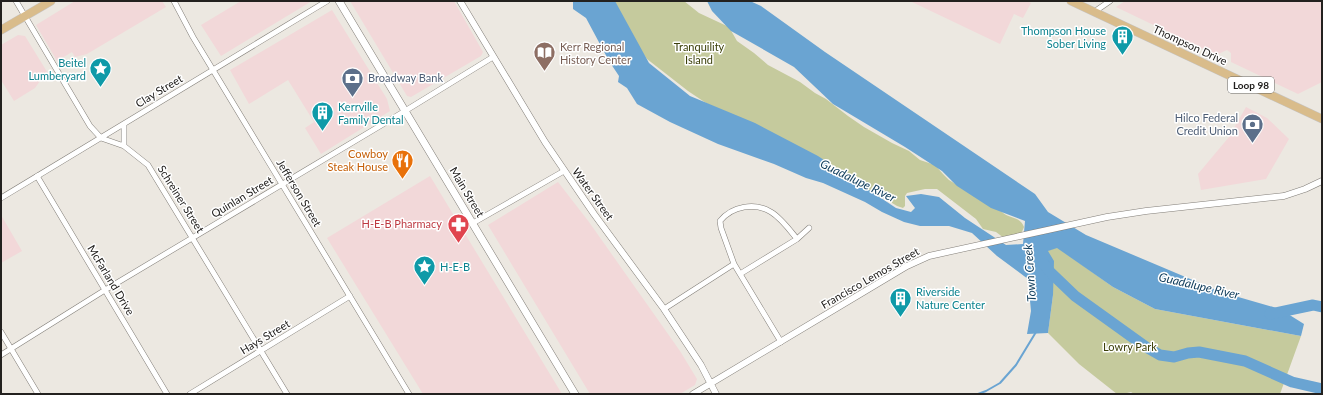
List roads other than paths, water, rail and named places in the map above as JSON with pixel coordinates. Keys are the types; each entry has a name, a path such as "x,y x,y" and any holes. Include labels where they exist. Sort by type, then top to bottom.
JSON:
{"main road":[{"path":"1,30 51,1"},
{"name":"Main Street","path":"339,1 575,394"},
{"name":"Thompson Drive","path":"1071,1 1322,119"}],"street":[{"path":"16,1 90,126 101,138"},
{"name":"Jefferson Street","path":"174,1 194,37 409,394"},
{"name":"Clay Street","path":"1,198 327,1"},
{"name":"Water Street","path":"460,1 537,130 564,171 664,308 701,365 716,394"},
{"path":"1094,12 1110,1"},
{"name":"Quinlan Street","path":"1,355 105,290 283,185 493,57"},
{"path":"124,124 124,146"},
{"name":"Schreiner Street","path":"101,138 124,146 148,165 287,394"},
{"path":"473,223 564,171"},
{"name":"McFarland Drive","path":"37,176 168,394"},
{"name":"Francisco Lemos Street","path":"693,394 919,260 943,253 1092,220 1146,211 1274,198 1295,193 1322,181"},
{"path":"781,342 734,264 721,228 720,220 737,208 749,206 768,210 778,216 797,238"},
{"path":"740,274 797,238 809,228"},
{"path":"664,308 734,264"},
{"name":"Hays Street","path":"190,394 350,296"},
{"path":"1,332 38,394"}],"water":[{"path":"573,1 615,1 649,63 690,96 755,123 818,156 896,208 911,212 915,208 906,196 921,194 939,197 965,218 1006,245 1023,244 1025,221 991,208 957,186 942,171 833,104 794,67 731,31 712,11 707,1 750,1 761,6 825,52 1035,194 1048,212 1086,235 1221,292 1280,309 1304,324 1301,336 1155,309 1113,287 1057,248 1048,251 1054,261 1053,295 1048,333 1027,334 1031,311 1028,279 997,256 972,233 949,226 920,226 904,222 823,183 806,178 774,164 718,144 670,122 637,104 627,88 618,82 619,76 609,61 586,18 573,9"}],"waterway":[{"name":"Guadalupe River","path":"1044,264 1050,272 1075,296 1146,347 1160,355 1174,357 1199,352 1245,361 1292,382 1322,389"},
{"name":"Guadalupe River","path":"1270,314 1313,305 1322,307"},
{"name":"Town Creek","path":"978,394 1000,383 1016,365 1036,332"}],"place":[{"name":"Thompson House Sober Living","path":"1122,56"},
{"name":"Kerr Regional History Center","path":"545,72"},
{"name":"Beitel Lumberyard","path":"101,88"},
{"name":"Broadway Bank","path":"352,98"},
{"name":"Kerrville Family Dental","path":"322,132"},
{"name":"Hilco Federal Credit Union","path":"1253,144"},
{"name":"Cowboy Steak House","path":"403,180"},
{"name":"H-E-B Pharmacy","path":"458,244"},
{"name":"H-E-B","path":"424,286"},
{"name":"Riverside Nature Center","path":"901,318"}],"park label":[{"name":"Tranquility Island","path":"699,53"},
{"name":"Lowry Park","path":"1130,347"}]}
